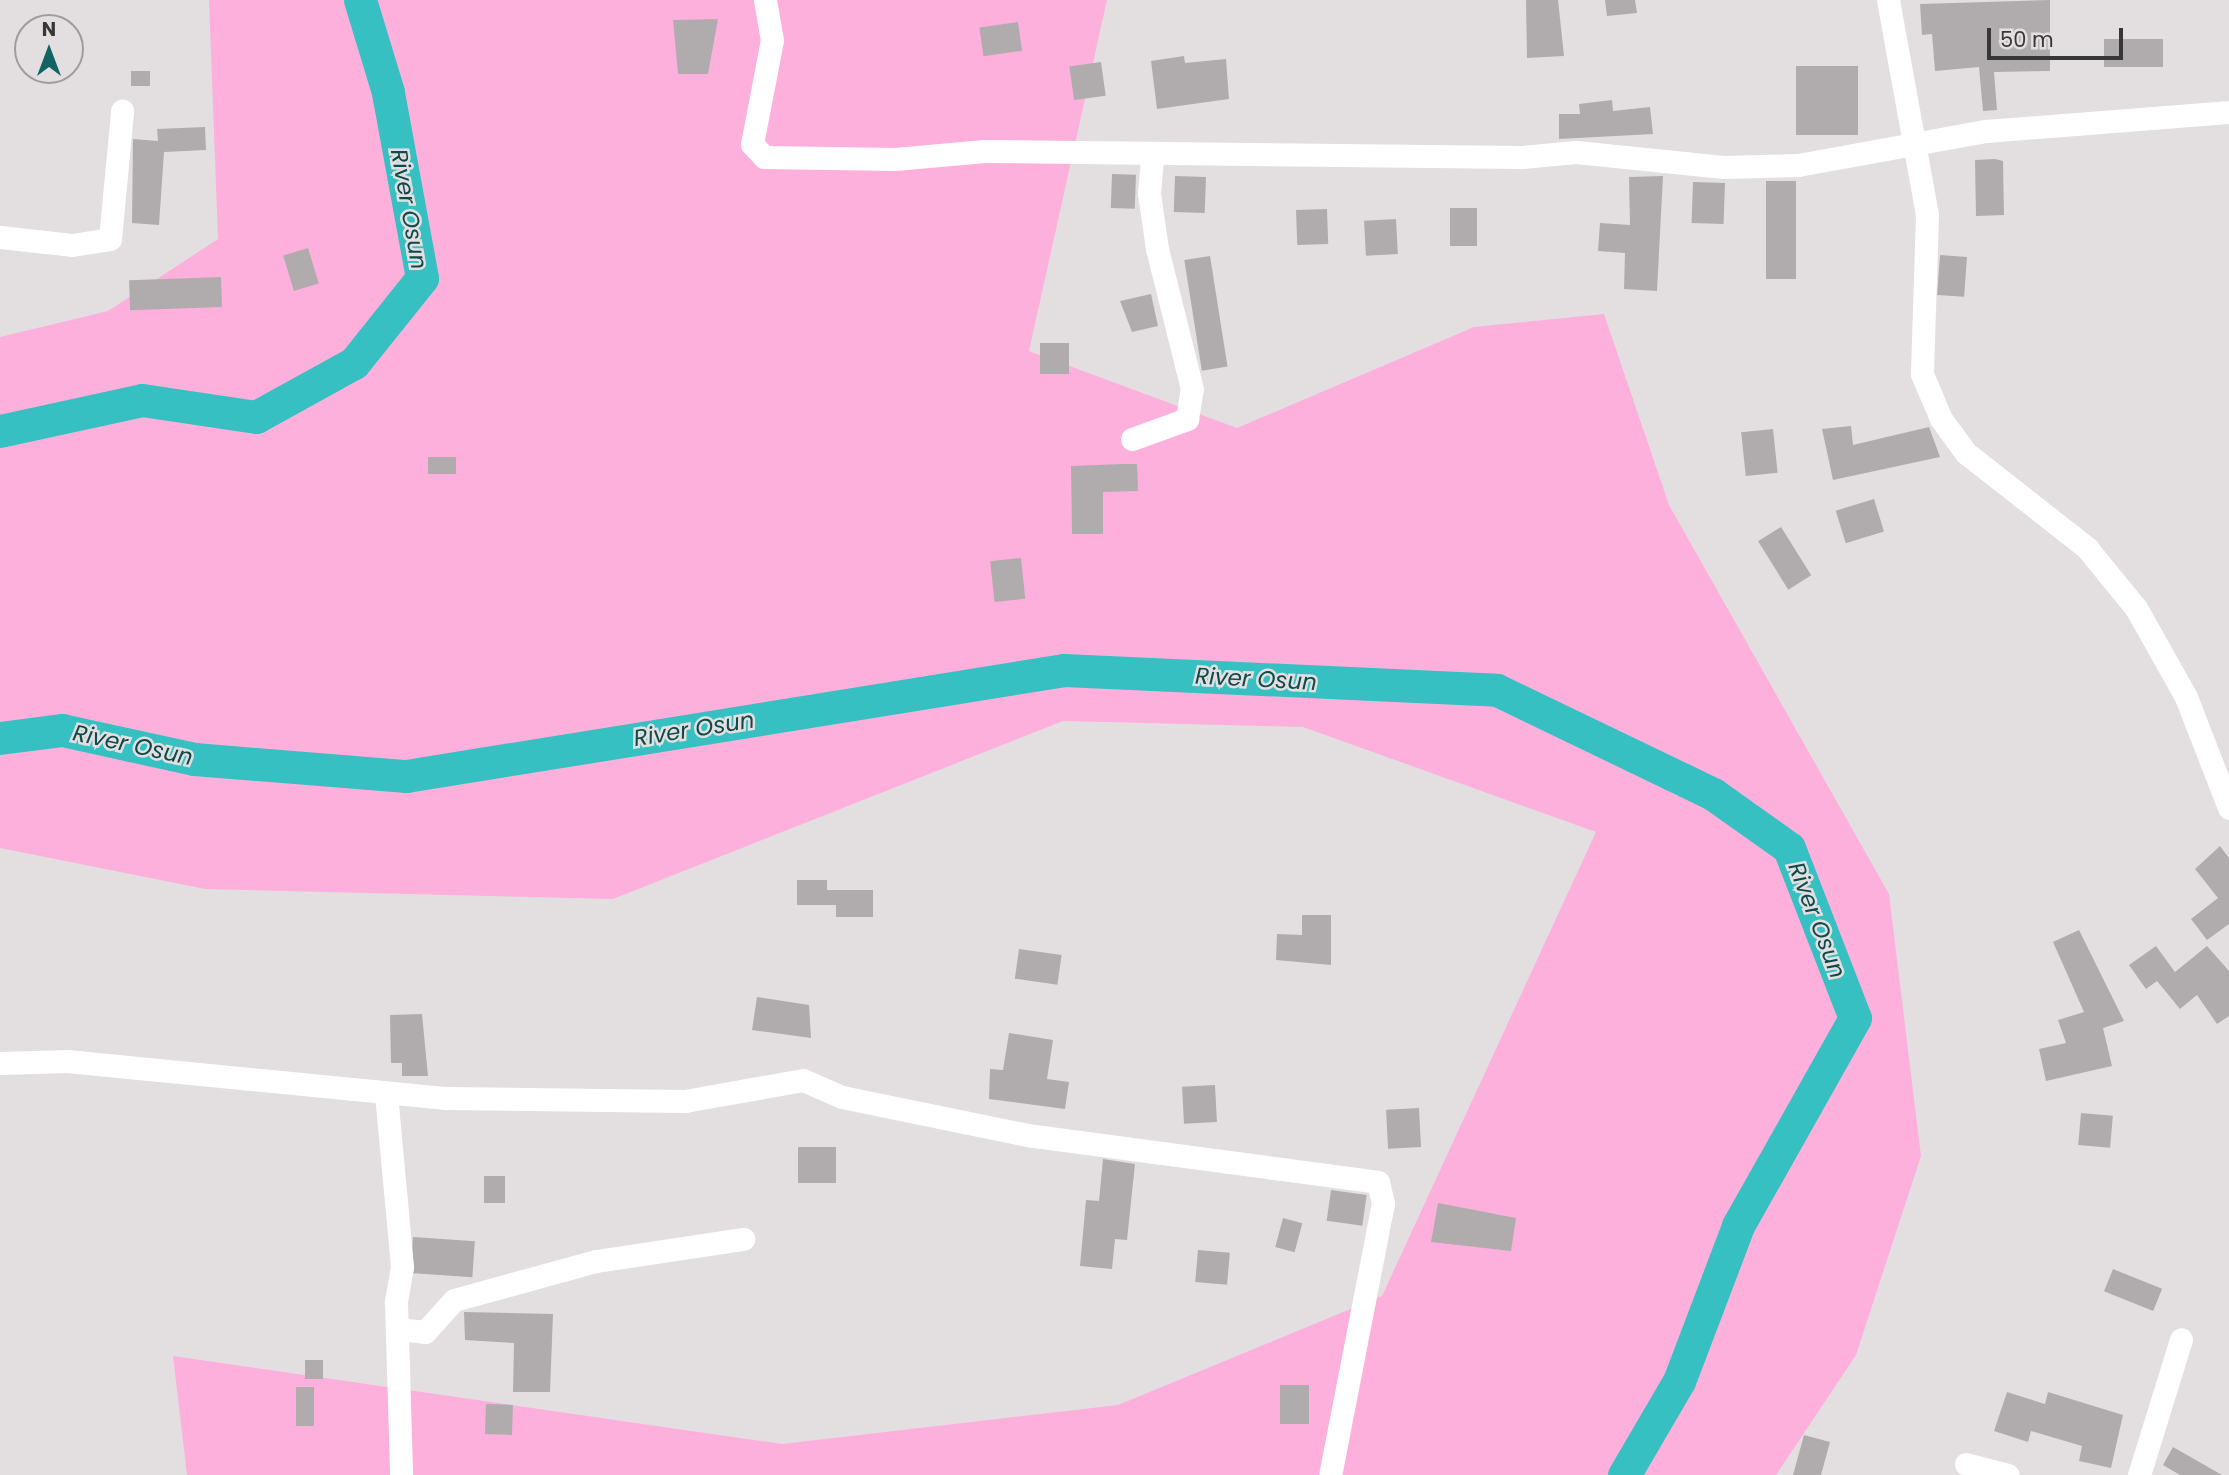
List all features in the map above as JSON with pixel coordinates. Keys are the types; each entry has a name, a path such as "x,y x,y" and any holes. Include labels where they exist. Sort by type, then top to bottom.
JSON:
{"street":[{"path":"765,0 772,40 752,144 764,157 895,159 985,151 1152,156 1576,152 1723,167 1798,165 1914,141 2229,112"},
{"path":"1888,0 1914,141 1930,252 1922,374 1941,419 1966,453 2087,548 2136,608 2224,769 2229,808"},
{"path":"0,237 72,245 110,239 122,111"},
{"path":"1132,439 1187,419 1192,389 1157,249 1149,193 1152,156"},
{"path":"0,1063 67,1061 386,1094 685,1101 803,1080 842,1097 1027,1135 1378,1182 1383,1203 1330,1475"},
{"path":"386,1094 402,1267 398,1329 401,1475"},
{"path":"398,1329 425,1332 454,1300 596,1261 743,1239"},
{"path":"2139,1475 2181,1339"},
{"path":"1966,1464 2008,1475"}],"shaded area":[{"path":"209,0 1107,0 1029,351 1237,428 1474,327 1604,314 1669,505 1889,894 1921,1156 1856,1355 1776,1475 187,1475 173,1356 782,1444 1118,1405 1382,1296 1596,832 1303,727 1063,721 613,899 205,889 0,848 0,337 108,311 218,239"}],"building":[{"path":"1526,0 1558,0 1564,56 1527,58"},
{"path":"1605,0 1635,0 1637,13 1607,16"},
{"path":"2050,0 2050,71 1994,72 1997,110 1983,111 1979,67 1935,71 1932,34 1922,35 1920,4"},
{"path":"718,19 708,74 678,74 673,20"},
{"path":"1018,22 1022,51 983,56 979,27"},
{"path":"2104,39 2163,39 2163,67 2104,67"},
{"path":"1184,56 1185,63 1226,59 1229,99 1157,109 1151,61"},
{"path":"1101,62 1106,96 1074,100 1069,66"},
{"path":"1796,66 1858,66 1858,135 1796,135"},
{"path":"131,71 150,71 150,86 131,86"},
{"path":"1612,100 1613,111 1650,107 1653,134 1559,139 1559,114 1580,114 1579,104"},
{"path":"205,127 206,150 164,152 159,225 132,223 133,139 158,141 157,129"},
{"path":"1975,160 2003,161 2004,215 1976,216"},
{"path":"1112,174 1136,175 1135,209 1111,208"},
{"path":"1175,176 1206,177 1205,213 1174,212"},
{"path":"1663,176 1657,291 1624,289 1625,253 1598,251 1600,223 1630,225 1629,177"},
{"path":"1766,181 1796,181 1796,279 1766,279"},
{"path":"1693,182 1725,183 1724,224 1692,223"},
{"path":"1450,208 1477,208 1477,246 1450,246"},
{"path":"1327,209 1328,244 1297,245 1296,210"},
{"path":"1396,219 1398,254 1366,256 1364,221"},
{"path":"308,248 319,283 294,291 283,256"},
{"path":"1940,255 1967,257 1964,297 1937,295"},
{"path":"1210,256 1228,367 1202,371 1184,260"},
{"path":"221,277 222,307 130,310 129,280"},
{"path":"1151,294 1158,326 1132,332 1120,301"},
{"path":"1040,343 1069,343 1069,374 1040,374"},
{"path":"1851,426 1853,445 1929,427 1940,457 1833,480 1822,429"},
{"path":"1773,429 1778,473 1746,476 1741,432"},
{"path":"428,457 456,457 456,474 428,474"},
{"path":"1137,464 1138,491 1103,492 1103,534 1072,534 1071,466"},
{"path":"1874,499 1884,532 1846,543 1836,511"},
{"path":"1781,527 1811,575 1788,590 1758,541"},
{"path":"1021,558 1025,599 994,602 990,561"},
{"path":"2220,846 2229,858 2229,924 2207,940 2191,919 2218,898 2195,869"},
{"path":"797,880 827,880 827,890 873,890 873,917 836,917 836,905 797,905"},
{"path":"1302,915 1331,915 1331,965 1276,960 1277,934 1302,935"},
{"path":"2079,930 2124,1021 2103,1028 2112,1066 2046,1081 2039,1049 2066,1043 2058,1020 2084,1012 2053,942"},
{"path":"2156,946 2175,972 2207,946 2229,971 2229,1016 2217,1024 2197,995 2180,1009 2157,981 2146,989 2129,965"},
{"path":"1019,949 1062,955 1057,985 1015,979"},
{"path":"757,997 809,1005 811,1038 752,1030"},
{"path":"422,1014 428,1076 402,1076 402,1063 391,1063 390,1015"},
{"path":"1009,1033 1053,1040 1047,1079 1069,1082 1065,1109 989,1099 990,1069 1003,1070"},
{"path":"1215,1085 1217,1122 1184,1124 1182,1087"},
{"path":"1419,1108 1421,1147 1388,1149 1386,1110"},
{"path":"2081,1113 2113,1116 2110,1148 2078,1145"},
{"path":"798,1147 836,1147 836,1183 798,1183"},
{"path":"1103,1159 1135,1164 1127,1240 1115,1239 1112,1269 1080,1266 1086,1200 1099,1201"},
{"path":"484,1176 505,1176 505,1203 484,1203"},
{"path":"1331,1190 1367,1195 1362,1226 1327,1221"},
{"path":"1438,1203 1516,1218 1511,1251 1431,1242"},
{"path":"1283,1218 1302,1223 1295,1252 1275,1247"},
{"path":"413,1237 475,1241 472,1277 410,1273"},
{"path":"1198,1250 1230,1253 1227,1285 1195,1282"},
{"path":"2113,1269 2162,1289 2153,1311 2104,1291"},
{"path":"464,1312 553,1314 550,1392 513,1392 514,1343 465,1340"},
{"path":"305,1360 323,1360 323,1379 305,1379"},
{"path":"1280,1385 1309,1385 1309,1424 1280,1424"},
{"path":"296,1387 314,1387 314,1426 296,1426"},
{"path":"2007,1392 2045,1404 2048,1392 2123,1415 2111,1468 2079,1461 2082,1446 2031,1431 2028,1442 1994,1431"},
{"path":"486,1404 513,1405 512,1435 485,1434"},
{"path":"1804,1435 1830,1442 1821,1475 1793,1475"},
{"path":"2173,1447 2222,1475 2180,1475 2163,1465"}],"waterway":[{"name":"River Osun","path":"0,431 142,400 256,417 354,363 422,278 388,92 360,0"},
{"name":"River Osun","path":"0,738 62,730 194,759 406,776 1064,670 1497,690 1713,794 1789,848 1855,1018 1738,1226 1679,1381 1624,1475"}]}
